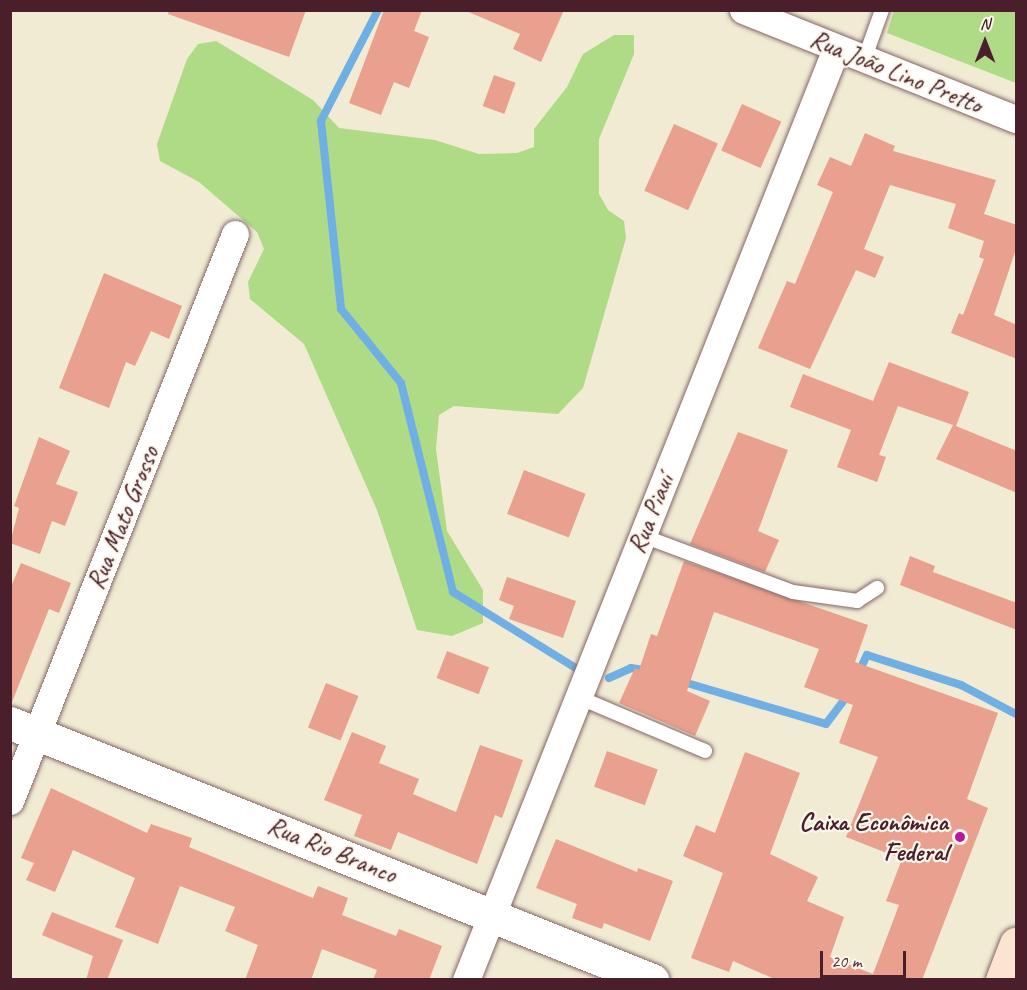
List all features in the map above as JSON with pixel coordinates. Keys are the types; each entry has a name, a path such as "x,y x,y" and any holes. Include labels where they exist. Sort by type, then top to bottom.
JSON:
{"main road":[{"path":"1002,980 1017,944"}],"street":[{"name":"Rua João Lino Pretto","path":"743,10 836,49 1017,119"},
{"name":"Rua Piauí","path":"466,980 836,49"},
{"name":"Rua Mato Grosso","path":"10,801 24,729 235,234"},
{"name":"Rua Rio Branco","path":"24,729 492,914 652,980"}],"lane":[{"path":"864,60 882,10"},
{"path":"642,536 793,592 856,601 877,588"},
{"path":"578,697 705,751"}],"green space":[{"path":"894,11 1016,11 1016,83 887,33"},
{"path":"614,35 634,35 634,54 599,139 599,194 608,210 624,221 626,238 583,388 558,414 454,406 439,415 436,449 447,531 483,590 483,623 452,636 417,630 377,510 304,344 250,299 248,282 264,249 257,232 199,182 160,161 157,144 187,59 198,44 216,41 313,100 339,128 435,140 479,154 517,153 534,147 534,129 567,87 583,54"}],"building":[{"path":"169,10 306,10 289,57 168,14"},
{"path":"384,10 422,10 414,31 429,37 409,88 394,82 381,115 349,103"},
{"path":"464,10 564,10 541,62 513,49 520,34"},
{"path":"494,75 516,83 504,114 483,106"},
{"path":"742,104 781,121 761,168 721,151"},
{"path":"674,124 718,144 688,210 644,191"},
{"path":"865,133 895,146 893,151 996,180 984,214 1017,225 1017,246 994,315 1017,325 1017,359 951,333 959,313 963,315 984,259 979,257 984,241 948,228 956,204 890,185 864,249 884,257 875,278 856,270 810,369 758,348 787,281 795,284 833,192 817,185 830,157 851,166"},
{"path":"104,273 182,306 169,339 151,331 135,366 126,362 109,408 59,388"},
{"path":"889,362 969,392 956,426 1017,451 1017,493 936,459 953,425 898,406 879,455 886,457 877,482 837,467 851,430 790,407 803,374 873,401"},
{"path":"738,432 788,450 758,531 779,540 765,572 690,544"},
{"path":"39,437 70,451 56,484 78,492 65,526 52,521 40,554 10,543 19,508 14,506"},
{"path":"524,470 586,494 569,538 507,514"},
{"path":"910,556 935,566 933,572 1017,603 1017,630 900,585"},
{"path":"684,561 868,625 855,662 998,713 967,799 988,808 922,980 777,980 733,961 729,972 691,958 723,873 683,856 696,825 715,833 745,752 800,773 770,854 818,877 807,901 844,917 830,957 873,974 899,905 886,901 902,859 846,837 878,757 839,743 853,705 804,687 819,649 714,612 687,691 710,701 695,736 619,703 635,668 639,670 651,634 657,636"},
{"path":"21,563 71,583 59,613 49,609 12,702 10,589"},
{"path":"507,577 576,601 563,638 509,619 514,606 499,600"},
{"path":"447,651 489,667 479,694 437,678"},
{"path":"326,683 358,696 340,741 308,728"},
{"path":"352,732 386,746 379,763 419,779 413,794 456,812 480,745 523,760 502,818 495,815 477,864 398,832 391,850 354,836 362,815 324,800"},
{"path":"607,751 658,769 645,805 594,787"},
{"path":"51,788 147,833 151,824 192,838 189,847 313,898 318,886 348,898 342,915 396,936 399,929 442,946 429,980 373,980 377,970 322,949 311,980 245,980 258,945 225,931 235,907 180,886 158,944 115,927 135,878 73,850 55,892 26,880 34,863 21,858"},
{"path":"556,839 637,872 638,868 673,881 650,941 604,923 602,929 572,918 577,904 536,888"},
{"path":"52,912 123,940 107,980 86,980 93,956 42,935"}],"waterway":[{"path":"378,10 321,121 341,309 401,383 453,592 577,669"},
{"path":"858,674 867,655 961,685 1016,714"},
{"path":"609,678 631,668 650,671"},
{"path":"680,681 826,724 849,694"}],"place":[{"name":"Caixa Econômica Federal","path":"960,837"}]}
